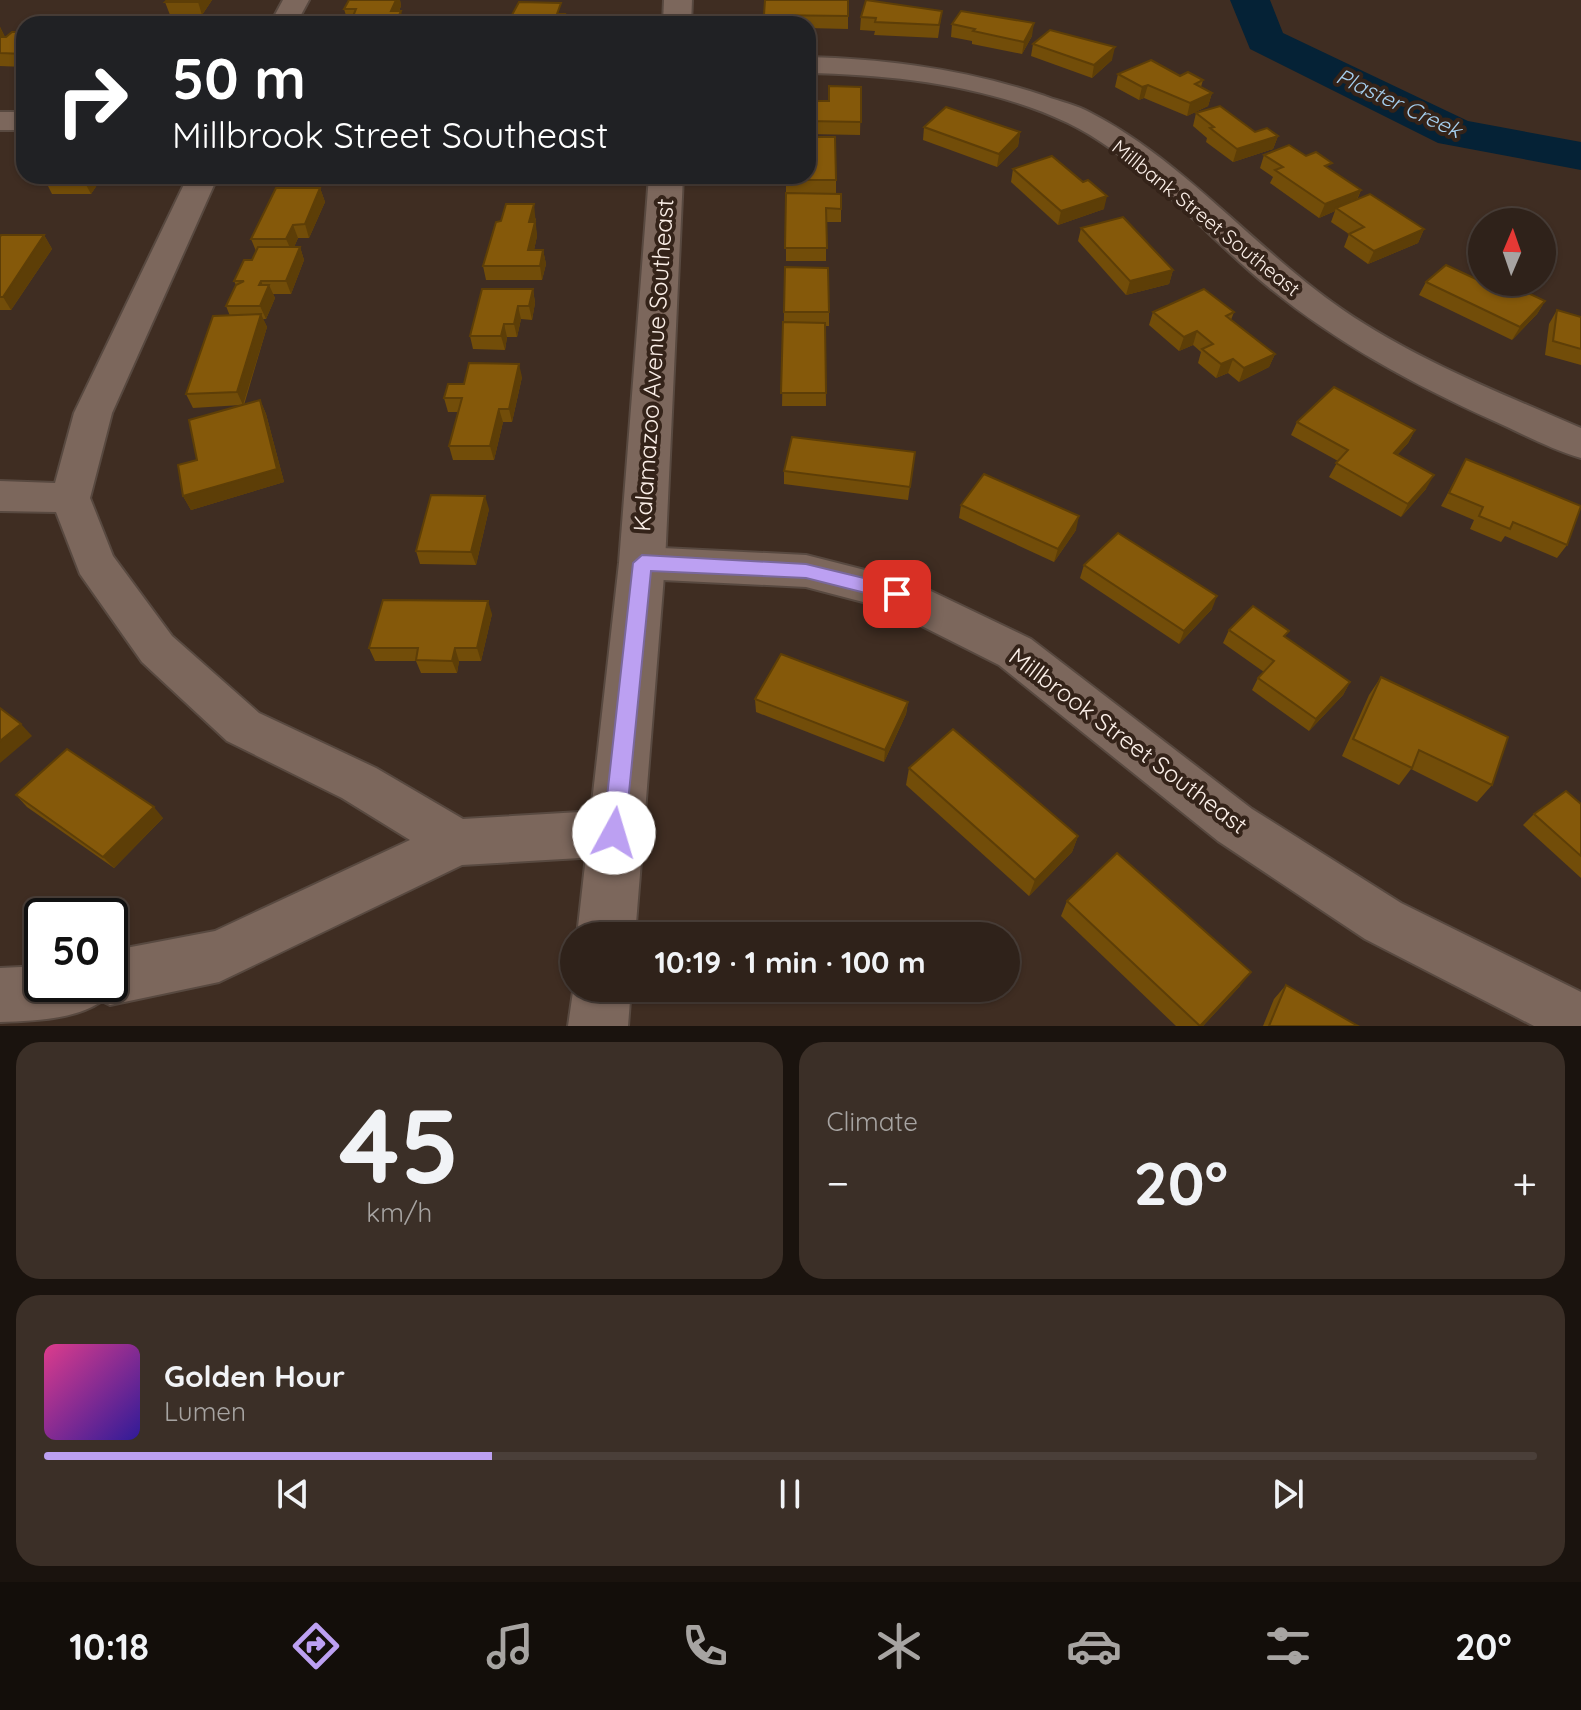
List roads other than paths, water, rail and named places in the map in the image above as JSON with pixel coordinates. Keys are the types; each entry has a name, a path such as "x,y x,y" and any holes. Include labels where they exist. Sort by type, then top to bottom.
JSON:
{"main road":[{"name":"Kalamazoo Avenue Southeast","path":"607,922 642,563 666,184"},
{"path":"598,1026 601,1002"}],"street":[{"name":"Millbank Street Southeast","path":"816,65 928,71 998,88 1083,120 1138,159 1268,270 1332,319 1448,385 1581,444"},
{"path":"199,184 93,413 70,498 95,563 157,649 243,727 359,783 458,842"},
{"path":"0,496 70,498"},
{"name":"Millbrook Street Southeast","path":"642,563 806,571 910,600 1015,652 1235,825 1383,921 1581,1021"},
{"path":"128,974 219,956 458,842 614,833"},
{"path":"0,995 24,994"}],"waterway":[{"name":"Plaster Creek","path":"1250,0 1265,40 1455,133 1581,156"}]}
